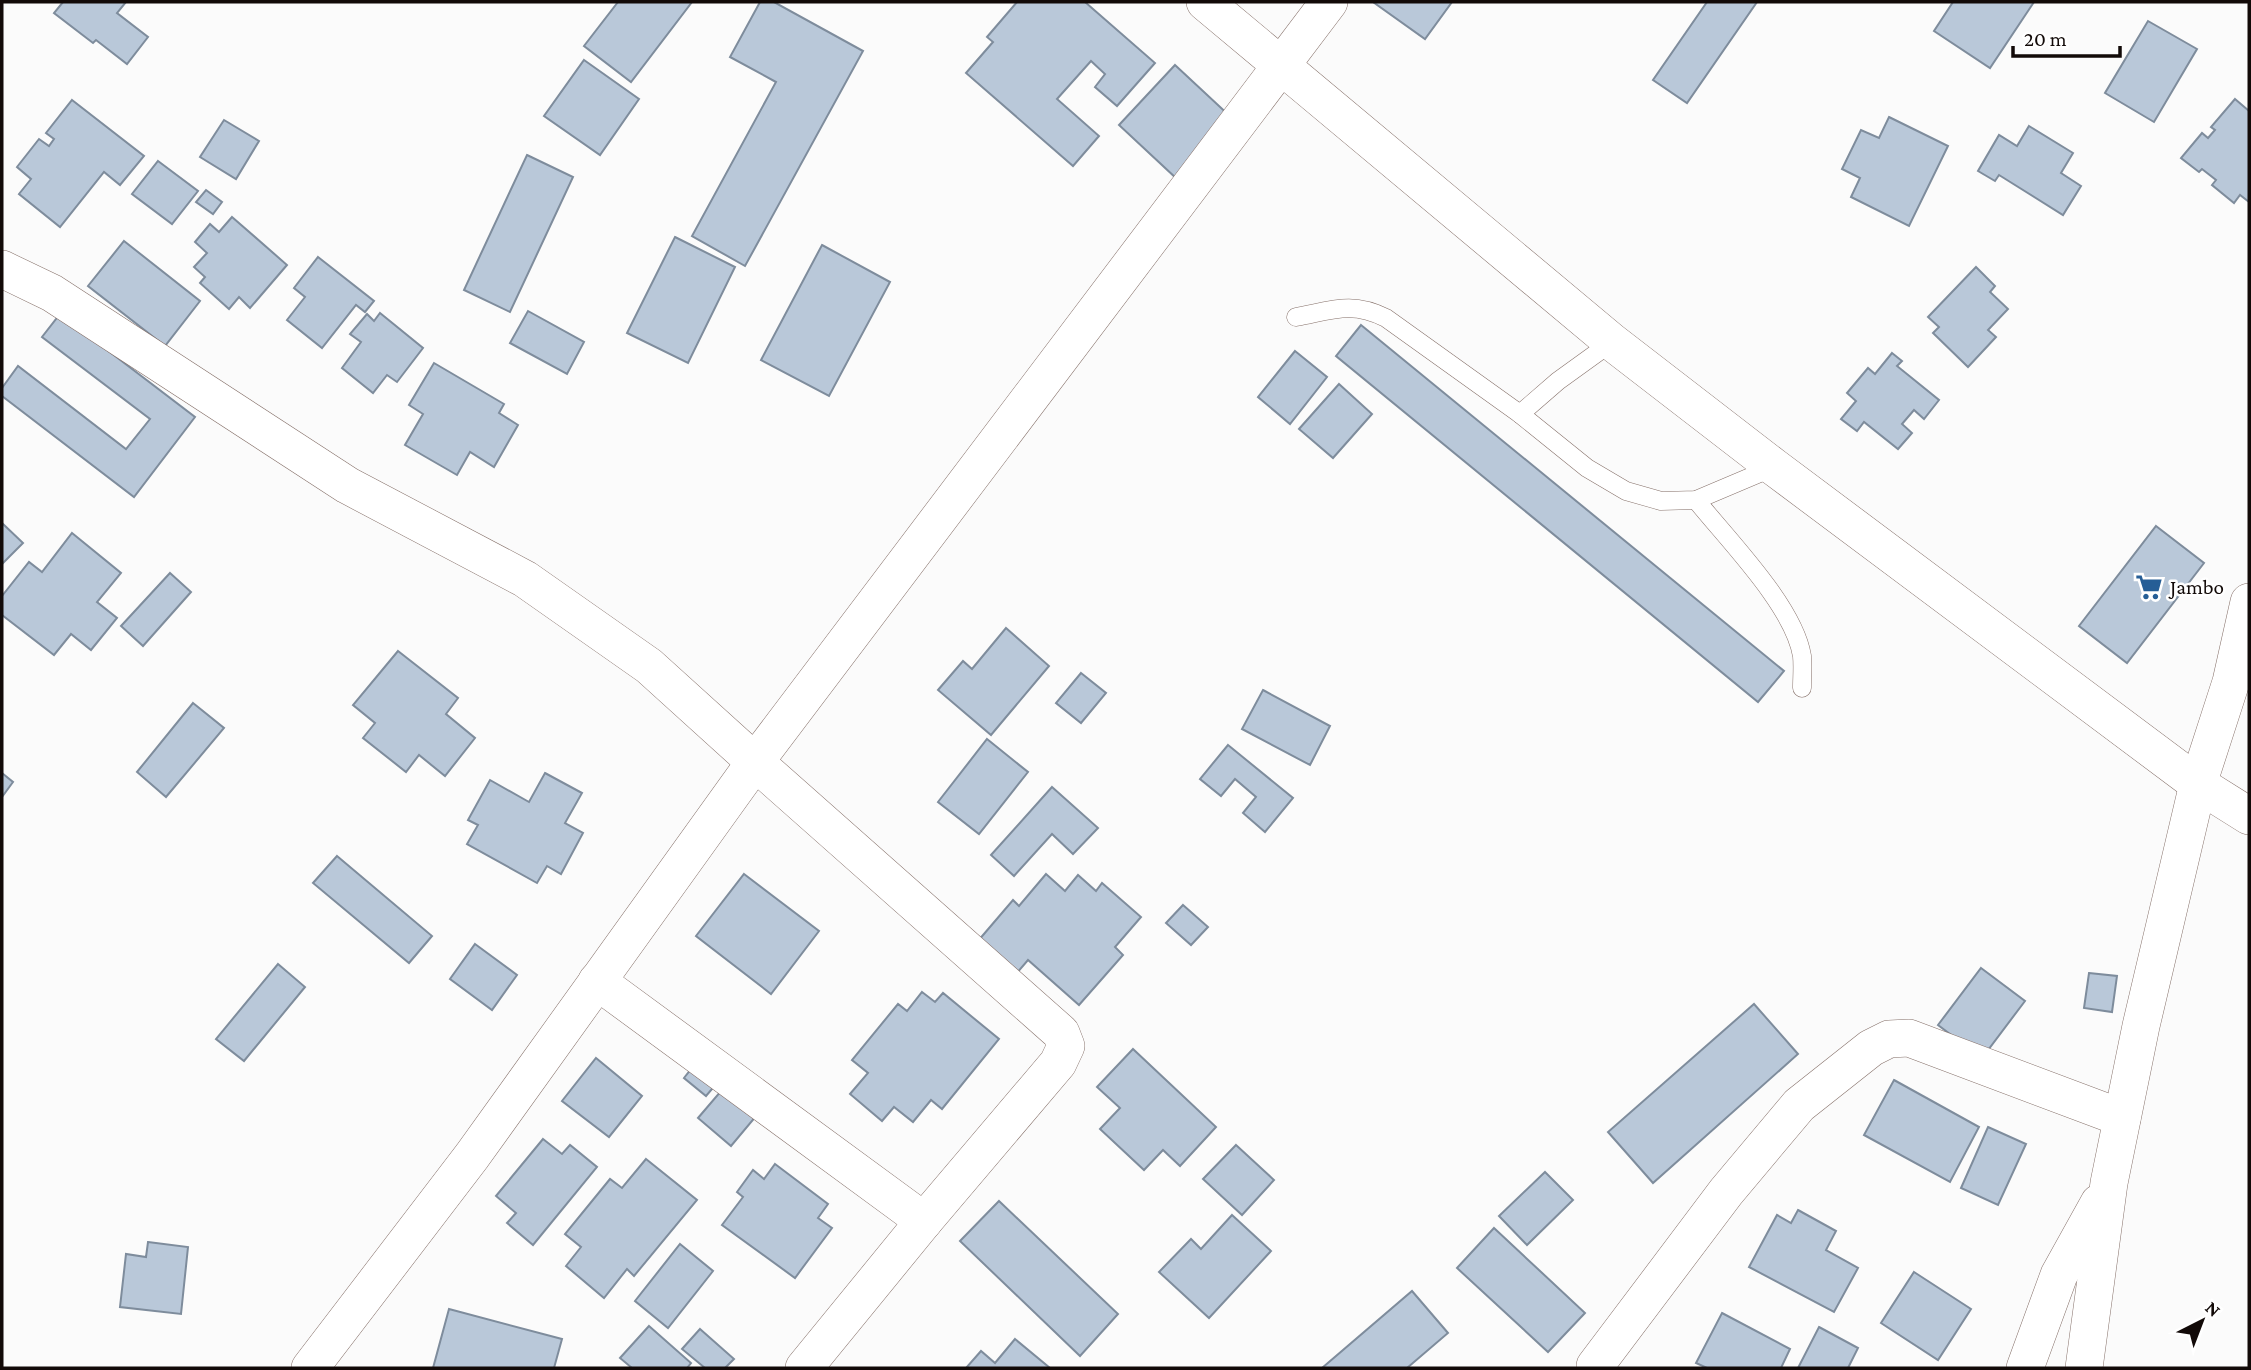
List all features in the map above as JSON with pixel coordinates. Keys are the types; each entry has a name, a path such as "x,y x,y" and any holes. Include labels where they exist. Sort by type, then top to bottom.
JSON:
{"street":[{"path":"1205,2 1612,342 1774,467 2198,783 2249,816"},
{"path":"310,1368 472,1156 755,762 1329,2"},
{"path":"2,269 52,293 347,485 525,579 649,666 1061,1033 1066,1046 1058,1063 804,1368"},
{"path":"2084,1368 2109,1183 2141,1026 2198,783 2231,682 2249,602"},
{"path":"597,981 924,1221"},
{"path":"1595,1366 1726,1192 1799,1105 1871,1048 1889,1039 1909,1038 2122,1118"},
{"path":"2025,1368 2059,1275 2109,1183"}],"lane":[{"path":"1296,317 1350,307 1368,309 1386,318 1521,414 1587,468 1626,491 1661,500 1696,500 1774,467"},
{"path":"1521,414 1558,381 1612,342"},
{"path":"1696,500 1763,583 1788,620 1802,655 1802,688"}],"building":[{"path":"63,2 126,2 117,13 148,37 127,64 96,40 93,43 54,13"},
{"path":"618,2 692,2 631,82 584,46"},
{"path":"760,2 774,2 863,51 745,266 692,236 776,82 730,57"},
{"path":"1017,2 1085,2 1155,63 1117,106 1095,87 1105,74 1091,61 1057,99 1099,136 1073,166 966,73 993,42 987,37"},
{"path":"1373,2 1452,2 1425,39"},
{"path":"1707,2 1757,2 1687,103 1653,80"},
{"path":"1953,2 2034,2 1990,68 1934,31"},
{"path":"2148,21 2197,49 2154,122 2105,93"},
{"path":"584,60 639,99 600,155 544,116"},
{"path":"1175,65 1233,119 1177,179 1119,125"},
{"path":"2235,99 2249,111 2249,202 2240,195 2234,203 2212,185 2216,180 2202,169 2199,172 2181,158 2202,133 2208,138 2215,130 2211,127"},
{"path":"72,100 144,156 120,185 104,172 60,227 19,194 31,179 17,167 39,139 49,146 54,139 46,133"},
{"path":"1889,117 1948,146 1909,226 1851,197 1860,178 1842,169 1861,130 1879,138"},
{"path":"224,120 259,141 236,179 200,157"},
{"path":"2029,126 2073,153 2061,173 2081,186 2063,215 1999,175 1995,181 1978,171 1999,135 2017,146"},
{"path":"527,155 573,177 510,312 464,290"},
{"path":"158,161 198,191 172,224 132,194"},
{"path":"206,190 222,202 213,214 196,202"},
{"path":"232,217 287,265 250,308 239,297 229,309 200,283 205,277 194,267 207,253 195,242 210,224 219,232"},
{"path":"675,237 735,267 688,363 627,333"},
{"path":"124,241 200,301 165,346 88,286"},
{"path":"822,245 890,282 829,396 761,360"},
{"path":"318,257 374,301 365,312 356,305 322,348 287,320 305,297 294,288"},
{"path":"1976,267 1995,286 1990,292 2008,309 1988,330 1996,337 1968,367 1933,333 1939,327 1928,317"},
{"path":"528,311 584,342 567,374 510,343"},
{"path":"380,313 423,348 397,382 387,375 373,393 342,368 361,342 350,334 367,314 374,321"},
{"path":"60,314 195,417 134,497 2,396 2,388 18,366 126,449 150,419 42,337"},
{"path":"1361,325 1784,671 1758,702 1336,356"},
{"path":"1295,351 1327,377 1290,424 1258,397"},
{"path":"1892,353 1902,361 1897,366 1939,400 1924,419 1914,410 1902,424 1912,433 1898,449 1864,422 1857,431 1841,419 1856,401 1847,393 1868,368 1875,374"},
{"path":"434,363 504,404 499,413 518,425 494,467 470,452 457,475 405,445 423,414 409,405"},
{"path":"1339,384 1372,414 1333,458 1299,429"},
{"path":"2,523 23,543 2,564"},
{"path":"2156,526 2204,563 2127,663 2079,626"},
{"path":"72,533 121,573 97,602 117,618 91,650 71,634 54,655 2,615 2,596 29,562 42,572"},
{"path":"170,573 191,592 143,646 121,626"},
{"path":"1006,628 1049,666 991,735 938,690 963,661 972,669"},
{"path":"398,651 458,698 446,714 475,738 445,776 419,755 406,772 363,738 375,723 353,705"},
{"path":"1081,673 1106,693 1081,723 1056,703"},
{"path":"1263,690 1330,726 1310,765 1242,729"},
{"path":"193,703 224,728 166,797 137,772"},
{"path":"987,739 1028,772 979,834 938,802"},
{"path":"1228,745 1293,798 1265,832 1243,813 1256,797 1235,779 1221,796 1200,779"},
{"path":"2,773 13,782 2,797"},
{"path":"545,773 582,793 565,823 583,833 561,874 547,866 537,883 467,844 478,825 468,820 490,780 529,802"},
{"path":"1052,787 1098,828 1073,854 1052,834 1014,876 991,855"},
{"path":"337,856 432,936 409,963 313,883"},
{"path":"744,874 819,931 771,994 696,936"},
{"path":"1046,874 1065,891 1078,875 1096,891 1102,883 1141,917 1115,947 1123,955 1079,1005 1028,960 1010,981 972,948 1013,900 1019,906"},
{"path":"1183,905 1208,927 1191,945 1166,923"},
{"path":"475,944 517,975 492,1010 450,979"},
{"path":"278,964 305,987 244,1061 216,1039"},
{"path":"1981,968 2025,1001 1982,1058 1938,1025"},
{"path":"2089,973 2117,976 2112,1012 2084,1008"},
{"path":"922,992 935,1002 943,993 999,1039 942,1109 931,1100 913,1122 894,1107 882,1121 850,1094 868,1073 852,1060 898,1004 907,1011"},
{"path":"1754,1004 1798,1054 1653,1183 1608,1132"},
{"path":"1133,1049 1216,1127 1180,1166 1163,1150 1144,1170 1100,1129 1120,1108 1097,1087"},
{"path":"596,1058 642,1096 609,1137 562,1101"},
{"path":"695,1064 718,1082 706,1096 684,1078"},
{"path":"1894,1080 1979,1127 1950,1182 1864,1135"},
{"path":"721,1091 757,1115 731,1146 698,1118"},
{"path":"1988,1127 2026,1144 1998,1205 1961,1188"},
{"path":"543,1139 562,1154 570,1145 597,1167 533,1245 507,1223 516,1213 496,1196"},
{"path":"1236,1145 1274,1180 1242,1215 1203,1179"},
{"path":"646,1159 697,1200 634,1276 627,1269 604,1298 566,1266 581,1247 565,1234 610,1179 622,1188"},
{"path":"775,1164 828,1204 818,1218 832,1228 795,1278 722,1225 743,1197 737,1192 753,1170 764,1179"},
{"path":"1545,1172 1573,1200 1527,1245 1499,1216"},
{"path":"999,1201 1118,1314 1080,1356 960,1241"},
{"path":"1798,1210 1836,1231 1826,1250 1858,1268 1834,1312 1749,1267 1777,1215 1791,1223"},
{"path":"1232,1215 1271,1251 1209,1318 1159,1272 1191,1239 1201,1249"},
{"path":"1494,1228 1585,1313 1548,1352 1457,1268"},
{"path":"148,1242 188,1247 181,1314 120,1307 126,1254 146,1257"},
{"path":"680,1244 713,1271 668,1328 635,1301"},
{"path":"1914,1272 1971,1309 1938,1360 1881,1323"},
{"path":"1412,1291 1448,1333 1407,1368 1322,1368"},
{"path":"449,1309 562,1339 554,1368 433,1368"},
{"path":"1722,1313 1790,1349 1781,1368 1707,1368 1696,1363"},
{"path":"649,1326 691,1363 687,1368 632,1368 620,1358"},
{"path":"1819,1327 1858,1348 1848,1368 1798,1368"},
{"path":"700,1329 734,1359 725,1368 705,1368 682,1349"},
{"path":"1015,1339 1050,1368 966,1368 981,1351 995,1363"}],"place":[{"name":"Jambo","path":"2149,587"}]}
